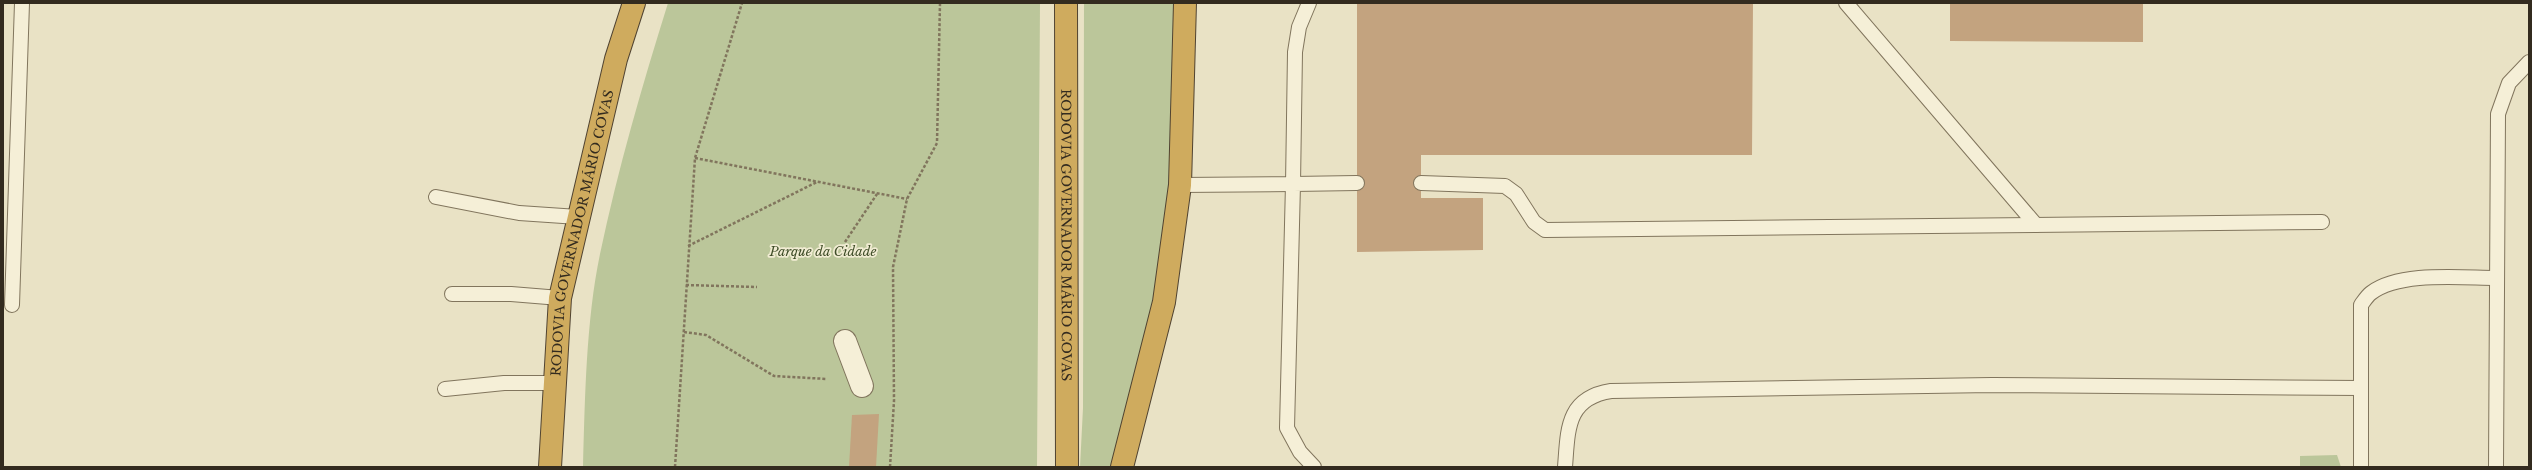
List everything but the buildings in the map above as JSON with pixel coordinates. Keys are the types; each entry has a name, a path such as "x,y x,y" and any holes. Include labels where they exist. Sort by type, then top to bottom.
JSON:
{"highway":[{"name":"RODOVIA GOVERNADOR MÁRIO COVAS","path":"550,467 560,298 616,59 634,3"},
{"name":"RODOVIA GOVERNADOR MÁRIO COVAS","path":"1066,3 1067,467"},
{"path":"1122,467 1164,302 1180,185 1185,3"}],"street":[{"path":"845,341 862,386"}],"lane":[{"path":"12,305 22,3"},
{"path":"1309,3 1299,27 1295,52 1288,428 1300,452 1314,467"},
{"path":"1846,3 2036,225"},
{"path":"2496,467 2498,114 2509,83 2529,62"},
{"path":"1180,185 1356,183"},
{"path":"1421,183 1505,186 1516,194 1534,222 1545,230 2322,222"},
{"path":"436,197 519,213 578,217"},
{"path":"2361,467 2361,305 2370,293 2388,285 2416,279 2497,278"},
{"path":"452,294 511,294 560,298"},
{"path":"445,389 504,383 554,383"},
{"path":"1565,467 1569,424 1573,415 1587,399 1595,394 1611,392 1992,385 2361,388"}],"path":[{"path":"675,467 688,246 695,158 742,3"},
{"path":"890,467 894,391 893,267 907,199 937,143 940,3"},
{"path":"695,158 907,199"},
{"path":"688,246 817,182"},
{"path":"845,242 877,194"},
{"path":"686,285 757,287"},
{"path":"684,332 706,335 774,376 835,379 862,386 894,391"}],"green space":[{"name":"Parque da Cidade","path":"668,3 1040,3 1037,467 583,467 589,333 595,280 631,128"},
{"path":"1084,3 1183,3 1180,185 1122,467 1080,467 1083,408"},
{"path":"2337,455 2341,467 2300,467 2300,456"}]}
